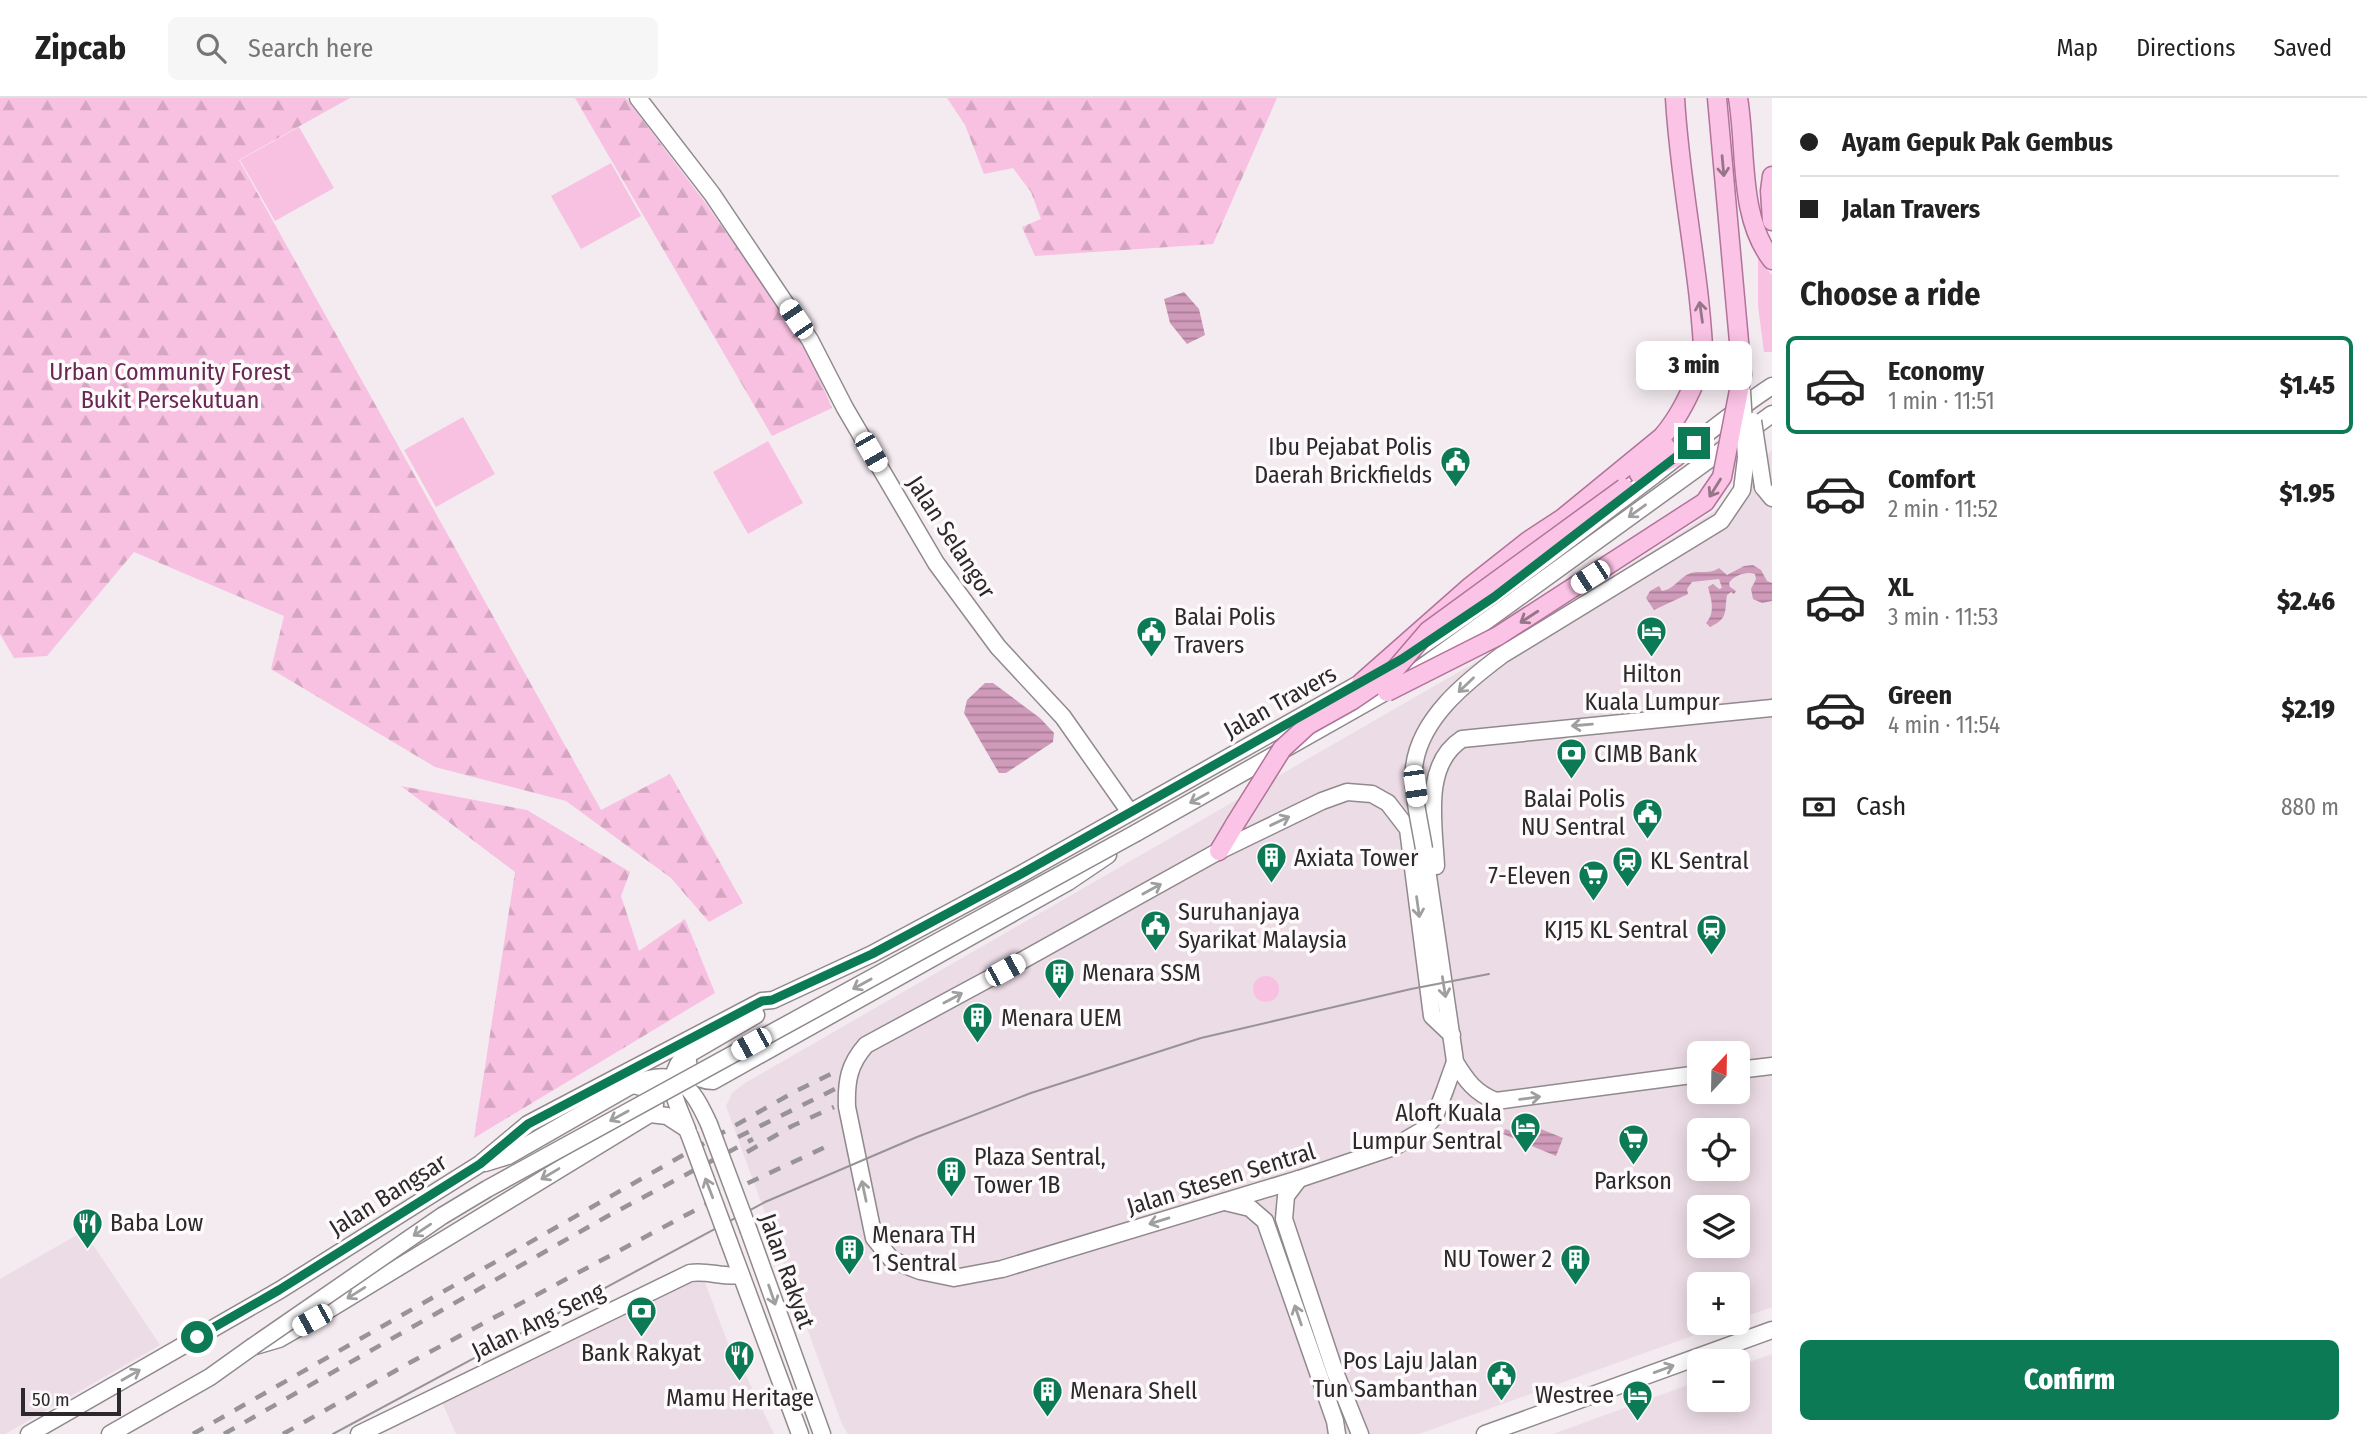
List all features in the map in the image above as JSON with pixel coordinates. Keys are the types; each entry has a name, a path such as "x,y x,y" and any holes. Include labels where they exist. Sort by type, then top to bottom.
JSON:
{"main road":[{"name":"Jalan Selangor","path":"638,98 712,194 810,340 845,408 936,563 998,647 1063,717 1129,811"},
{"path":"1219,850 1282,749 1308,725 1351,701 1392,673 1428,631 1624,488 1679,434 1690,418 1703,386 1703,324 1678,146 1675,98"},
{"path":"1717,98 1742,375 1749,395 1763,486 1772,498"},
{"path":"1738,98 1752,225 1772,260"},
{"path":"1772,176 1772,221"},
{"path":"1361,683 1471,586 1528,541 1563,518 1662,436 1679,414 1704,360"},
{"path":"1387,692 1499,636 1706,502 1722,477 1736,393 1742,375"},
{"name":"Jalan Stesen Sentral","path":"1219,850 866,1045 857,1055 847,1078 847,1107 874,1238 892,1260 920,1271 954,1278 1002,1269 1299,1180 1394,1147 1423,1130 1440,1106 1455,1062 1415,786 1414,767 1426,733 1455,694 1502,655 1721,521 1742,491 1746,458 1742,375"},
{"name":"Jalan Travers","path":"772,1000 872,954 1021,874 1402,659 1494,597 1730,414 1772,387"},
{"name":"Jalan Travers","path":"1136,833 1387,692 1772,414"},
{"path":"1639,474 1676,457"},
{"name":"Jalan Stesen Sentral","path":"1431,895 1437,864 1433,814 1436,778 1443,755 1462,738 1772,708"},
{"path":"1219,850 1322,801 1347,792 1372,794 1388,803 1408,829 1432,1016 1452,1035"},
{"path":"688,1054 687,1064 692,1073 708,1082 713,1081 1068,882 1156,822"},
{"name":"Jalan Bangsar","path":"110,1434 211,1377 442,1216 487,1189 1136,833"},
{"path":"480,1164 508,1156 632,1085 652,1077 671,1077 682,1058 767,1009 772,1000"},
{"name":"Jalan Bangsar","path":"29,1434 279,1290 480,1164 528,1124 714,1025 762,1001 772,1000"},
{"path":"1455,1062 1467,1082 1487,1098 1496,1101 1687,1076"},
{"path":"1750,1069 1772,1066"},
{"name":"Jalan Rakyat","path":"671,1077 686,1084 708,1122 821,1434"},
{"name":"Jalan Rakyat","path":"671,1077 673,1091 800,1434"},
{"path":"708,1122 708,1095 713,1081"},
{"path":"252,1348 279,1339 312,1320 650,1114 655,1105 652,1093 643,1087 632,1085"},
{"path":"650,1114 667,1116 688,1132"},
{"path":"1299,1180 1286,1196 1284,1219 1328,1376 1337,1434"},
{"path":"1224,1201 1250,1208 1265,1221 1328,1376 1360,1434"},
{"name":"Jalan Ang Seng","path":"359,1434 690,1273 701,1271 725,1277 741,1275"},
{"path":"1485,1434 1772,1330"}],"shaded area":[{"path":"1184,292 1199,309 1205,335 1187,344 1170,323 1164,299"},
{"name":"KL Sentral","path":"1772,450 1772,1307 1750,1315 1750,1272 1687,1272 1687,1335 1695,1335 1419,1434 848,1434 842,1424 726,1106 732,1093 745,1083 1490,654 1716,510"},
{"path":"1753,565 1772,583 1772,601 1762,603 1753,599 1751,589 1756,579 1755,574 1741,574 1729,583 1736,591 1727,595 1723,617 1710,627 1706,623 1712,610 1708,587 1713,584 1719,589 1722,588 1719,579 1692,582 1687,589 1688,594 1654,610 1646,598 1650,591 1659,586 1662,591 1666,590 1691,573 1719,568 1727,575 1744,566"},
{"path":"985,683 993,683 1040,718 1054,733 1053,742 1006,773 999,773 964,713 967,700"},
{"path":"1516,1119 1563,1138 1556,1156 1503,1134 1505,1129 1511,1131"},
{"path":"77,1235 89,1239 160,1345 5,1434 0,1434 0,1279"},
{"path":"703,1277 736,1365 740,1363 774,1434 456,1434 442,1402"},
{"path":"1772,1354 1772,1434 1553,1434 1687,1385 1687,1412 1750,1412 1750,1362"}],"green space":[{"name":"Urban Community Forest Bukit Persekutuan","path":"0,98 350,98 239,160 601,810 670,774 743,903 709,922 671,878 566,801 435,767 271,669 284,616 134,552 47,656 14,658 0,634"},
{"path":"575,98 626,98 704,201 805,345 832,408 772,436"},
{"path":"947,98 1277,98 1213,244 1035,256 1022,227 1041,219 1031,192 1013,168 984,174 965,125"},
{"path":"299,127 334,188 275,221 240,160"},
{"path":"611,163 641,216 581,249 551,196"},
{"path":"1758,258 1772,275 1772,352 1764,352 1758,306"},
{"path":"463,417 495,474 436,507 404,450"},
{"path":"768,441 803,503 748,534 713,472"},
{"path":"401,786 527,810 630,872 621,896 639,951 685,919 715,993 474,1138 515,872"},
{"path":"1266,976 1275,980 1279,989 1275,998 1266,1002 1257,998 1253,989 1257,980"}],"tram line":[{"path":"333,1434 765,1202 917,1137 1031,1093 1201,1038 1411,989 1489,974"}],"railway":[{"path":"193,1434 794,1092 837,1071"},
{"path":"738,1137 835,1089"},
{"path":"747,1152 792,1126 834,1107"},
{"path":"224,1434 606,1217 753,1139"},
{"path":"283,1434 411,1362 731,1191 834,1143"}],"place":[{"name":"Ibu Pejabat Polis Daerah Brickfields","path":"1455,488"},
{"name":"Balai Polis Travers","path":"1151,658"},
{"name":"Hilton Kuala Lumpur","path":"1652,659"},
{"name":"CIMB Bank","path":"1571,781"},
{"name":"Balai Polis NU Sentral","path":"1648,840"},
{"name":"Axiata Tower","path":"1271,885"},
{"name":"KL Sentral","path":"1627,888"},
{"name":"7-Eleven","path":"1594,903"},
{"name":"Suruhanjaya Syarikat Malaysia","path":"1155,953"},
{"name":"KJ15 KL Sentral","path":"1711,957"},
{"name":"Menara SSM","path":"1059,1000"},
{"name":"Menara UEM","path":"978,1045"},
{"name":"Aloft Kuala Lumpur Sentral","path":"1525,1154"},
{"name":"Parkson","path":"1633,1166"},
{"name":"Plaza Sentral, Tower 1B","path":"951,1198"},
{"name":"Baba Low","path":"87,1250"},
{"name":"Menara TH 1 Sentral","path":"849,1276"},
{"name":"NU Tower 2","path":"1575,1286"},
{"name":"Bank Rakyat","path":"641,1338"},
{"name":"Mamu Heritage","path":"740,1383"},
{"name":"Pos Laju Jalan Tun Sambanthan","path":"1501,1402"},
{"name":"Menara Shell","path":"1047,1418"},
{"name":"Westree","path":"1637,1422"}],"route":[{"path":"197,1337 279,1290 480,1164 528,1124 762,1001 772,1000 872,954 1021,874 1402,659 1494,597 1694,443"}]}
